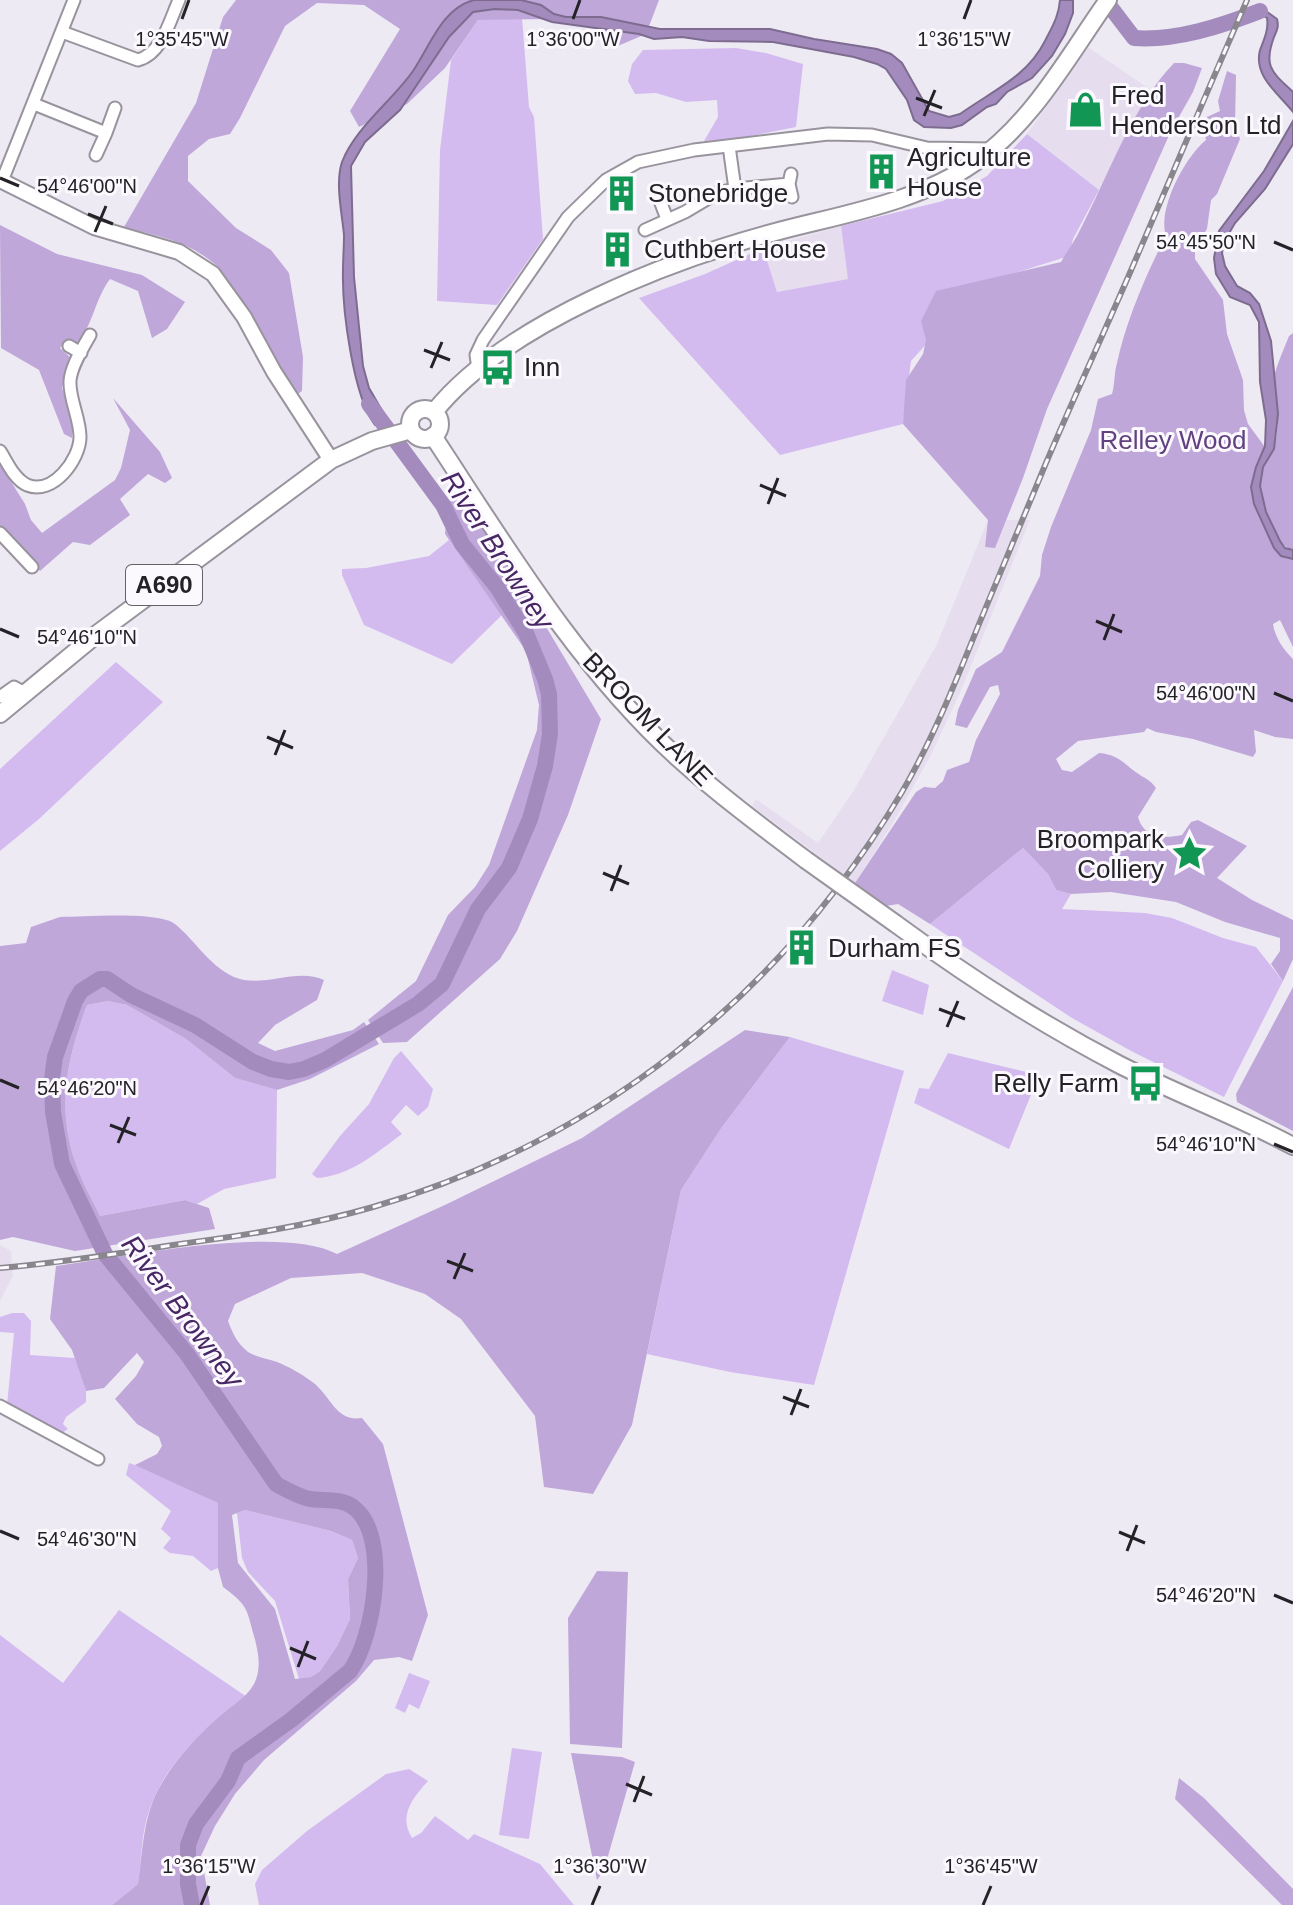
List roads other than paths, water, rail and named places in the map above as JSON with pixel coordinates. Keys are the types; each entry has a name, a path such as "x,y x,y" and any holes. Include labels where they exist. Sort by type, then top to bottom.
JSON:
{"main road":[{"name":"A690","path":"0,714 97,634 331,460 372,441 411,430 410,421 414,413 421,409 434,412 459,384 478,369 543,326 638,279 717,248 905,196 957,174 993,148 1022,121 1108,0"},
{"path":"411,430 423,439 433,436 440,424 434,412"},
{"name":"BROOM LANE","path":"433,436 555,616 611,687 676,756 748,816 980,984 1058,1032 1122,1066 1293,1146"}],"street":[{"path":"74,0 1,180 94,227 179,252 213,274 244,317 274,372 331,460"},
{"path":"62,32 138,60 146,58 158,46 179,0"},
{"path":"34,104 106,133"},
{"path":"96,155 115,108"},
{"path":"478,369 476,355 483,340 568,217 591,193 622,169 638,162 664,154 851,133 927,148 993,148"},
{"path":"729,146 735,189"},
{"path":"645,230 717,193 791,185"},
{"path":"659,198 667,219"},
{"path":"0,451 17,478 29,486 42,486 65,472 78,451 80,438 79,417 70,382 90,335"},
{"path":"69,346 81,353"},
{"path":"0,533 32,567"},
{"path":"0,697 14,687 25,693"},
{"path":"0,1406 98,1459"}],"waterway":[{"path":"1105,0 1134,38 1182,35 1260,11"},
{"name":"River Browney","path":"192,1905 188,1884 188,1845 196,1824 228,1781 238,1758 291,1720 350,1671 359,1656 372,1612 375,1587 372,1539 365,1520 348,1504 305,1498 276,1484 187,1354 105,1254 62,1164 53,1112 52,1079 55,1057 75,1001 81,991 100,979 107,979 131,995 195,1025 253,1062 271,1069 289,1072 325,1060 418,1004 442,984 478,909 509,868 530,819 545,766 550,734 549,694 545,679 526,633 497,587 462,544 443,505 369,404"}],"railway":[{"path":"0,1268 109,1255 299,1225 373,1207 456,1178 535,1142 609,1100 678,1050 742,995 800,933 854,865 902,792 924,751 1247,0"}],"place":[{"name":"Fred Henderson Ltd","path":"1085,110"},
{"name":"Agriculture House","path":"881,172"},
{"name":"Stonebridge","path":"622,193"},
{"name":"Cuthbert House","path":"618,249"},
{"name":"Inn","path":"498,367"},
{"name":"Broompark Colliery","path":"1190,854"},
{"name":"Durham FS","path":"802,948"},
{"name":"Relly Farm","path":"1145,1083"}],"park label":[{"name":"Relley Wood","path":"1173,440"}]}
